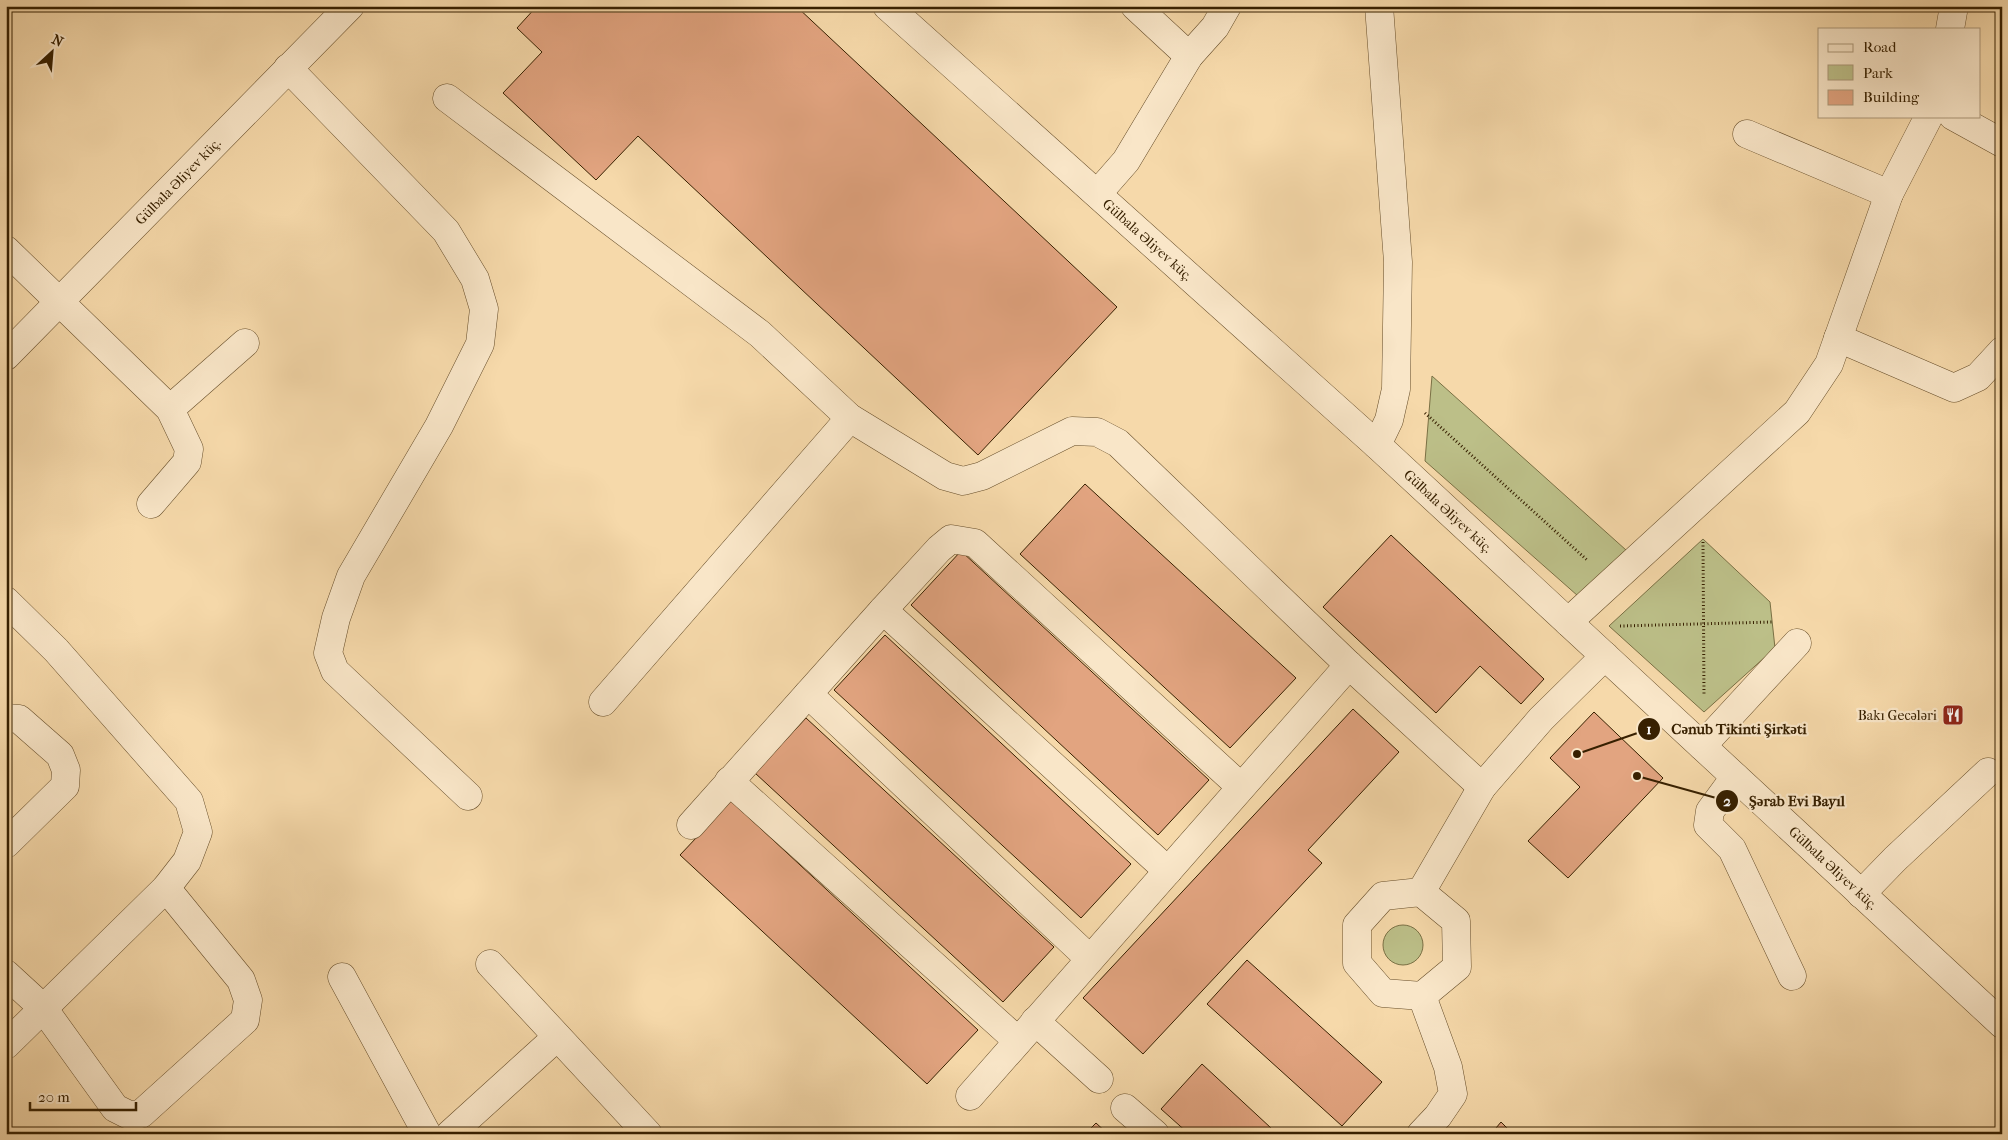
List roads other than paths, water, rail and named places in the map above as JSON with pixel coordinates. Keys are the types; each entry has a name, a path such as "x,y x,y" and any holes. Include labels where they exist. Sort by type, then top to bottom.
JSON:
{"street":[{"name":"Gülbala Əliyev küç.","path":"6,356 350,6"},
{"name":"Gülbala Əliyev küç.","path":"888,6 1377,445 2002,1024"},
{"path":"1135,6 1189,56"},
{"path":"1098,193 1126,161 1189,56 1215,27 1227,6"},
{"path":"1377,445 1389,420 1396,389 1398,262 1379,6"},
{"path":"1950,28 1954,6"},
{"path":"288,68 446,231 475,279 484,309 480,344 439,426 351,576 336,618 328,653 335,671 468,796"},
{"path":"447,98 760,334 850,418 945,476 963,481 982,476 1072,431 1097,432 1118,443 1349,665 1482,787"},
{"path":"1568,622 1797,412 1829,364 1889,194 1928,118"},
{"path":"1957,118 2002,143"},
{"path":"1747,134 1889,194"},
{"path":"6,250 170,409 188,450 187,462 151,504"},
{"path":"1838,338 1954,388 1978,377 2002,351"},
{"path":"170,409 245,343"},
{"path":"603,702 850,418"},
{"path":"691,825 938,549 951,539 974,544 1241,787"},
{"path":"6,601 56,650 189,801 198,832 187,861 166,888 6,1046"},
{"path":"883,610 1168,870"},
{"path":"1702,746 1796,643"},
{"path":"1421,892 1482,787 1541,720 1605,656"},
{"path":"970,1096 1349,665"},
{"path":"808,694 1090,958"},
{"path":"6,718 19,719 60,755 66,770 66,786 6,844"},
{"path":"1861,894 1895,859 1988,772"},
{"path":"1735,777 1710,811 1708,826 1732,849 1792,976"},
{"path":"729,781 1027,1031 1099,1079"},
{"path":"6,974 43,1008 115,1108 129,1115 141,1114 245,1020 248,1000 241,980 166,888"},
{"path":"1421,892 1456,921 1457,966 1422,996 1383,992 1357,964 1357,925 1383,896 1421,892"},
{"path":"490,964 648,1134"},
{"path":"342,977 427,1134"},
{"path":"1421,1134 1438,1116 1453,1094 1448,1067 1422,996"},
{"path":"450,1134 557,1037"},
{"path":"1125,1108 1155,1134"}],"place":[{"name":"Bakı Gecələri","path":"1953,715"},
{"name":"Cənub Tikinti Şirkəti","path":"1577,754"},
{"name":"Şərab Evi Bayıl","path":"1637,776"}]}
